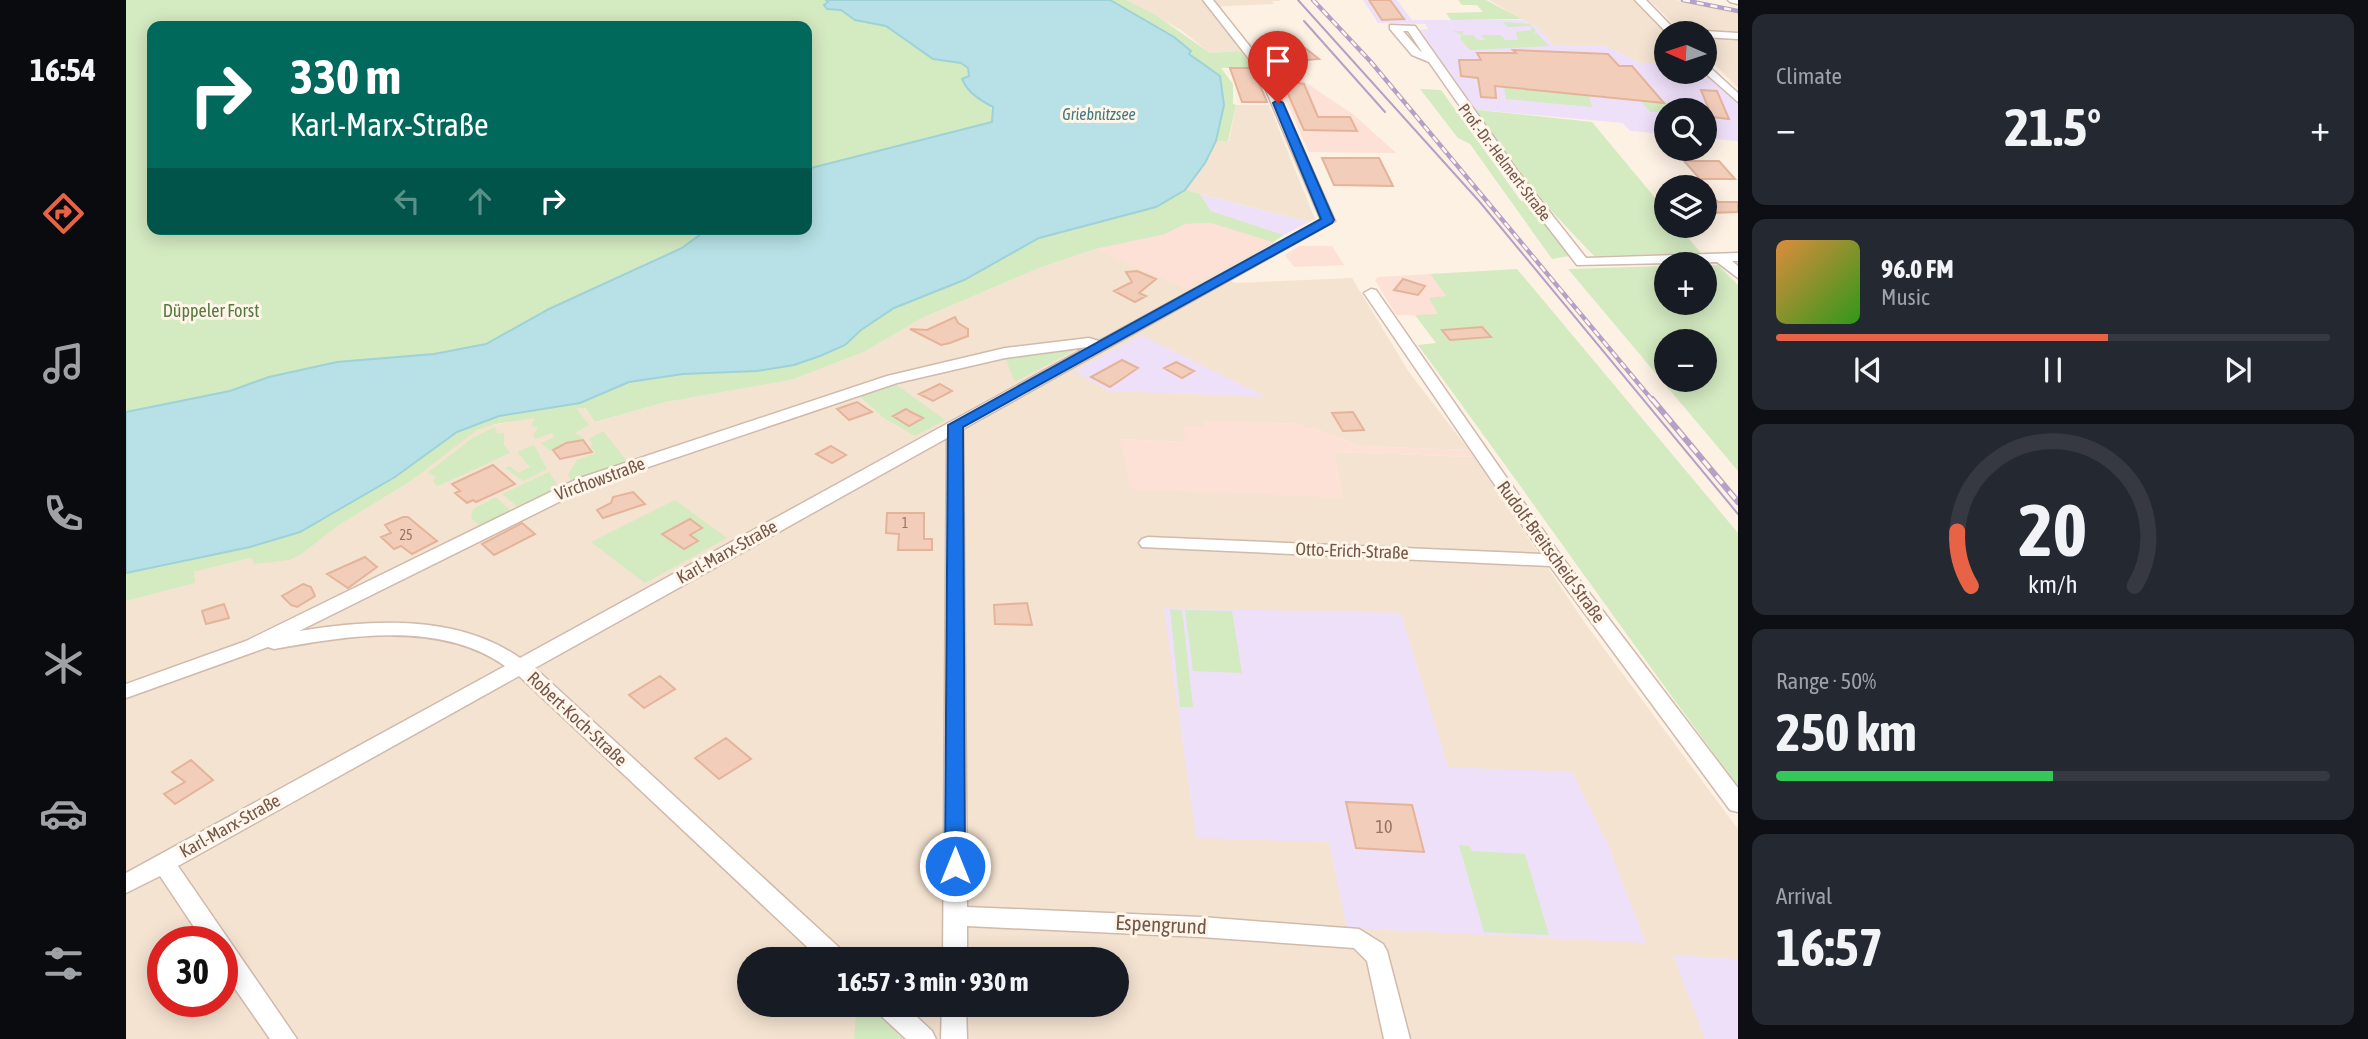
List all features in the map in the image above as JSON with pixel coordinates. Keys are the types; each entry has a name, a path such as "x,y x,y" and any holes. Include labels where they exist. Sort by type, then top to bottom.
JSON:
{"street":[{"name":"Karl-Marx-Straße","path":"126,884 1328,220 1262,68 1208,0"},
{"path":"1640,0 1661,21"},
{"name":"Prof.-Dr.-Helmert-Straße","path":"1432,59 1416,53 1395,28 1410,24 1533,202 1583,262 1721,258"},
{"path":"1717,35 1738,36"},
{"path":"1717,78 1737,98"},
{"path":"1721,258 1738,257"},
{"path":"1721,258 1738,274"},
{"name":"Rudolf-Breitscheid-Straße","path":"1371,293 1555,559 1738,804"},
{"name":"Virchowstraße","path":"126,691 253,646 583,483 912,373 1030,349 1089,342 1099,346"},
{"path":"955,947 956,425"},
{"name":"Otto-Erich-Straße","path":"1148,543 1555,559"},
{"name":"Robert-Koch-Straße","path":"253,646 315,634 366,629 404,631 485,645 520,666 823,947"},
{"path":"163,863 206,926"},
{"name":"Espengrund","path":"955,916 1352,937 1366,942 1379,961 1397,1039"},
{"path":"238,973 284,1039"},
{"path":"900,1017 923,1039"},
{"path":"954,1017 954,1039"}],"shaded area":[{"path":"1126,0 1281,1 1272,1 1274,4 1207,7 1241,51 1210,53 1181,30"},
{"path":"1363,0 1397,0 1412,20 1523,20 1539,29 1554,46 1606,46 1641,63 1654,63 1654,84 1717,82 1738,103 1738,141 1717,139 1717,98 1654,98 1654,133 1630,131 1623,123 1469,109 1418,30 1428,29 1425,24 1378,23"},
{"path":"1489,0 1635,0 1656,21 1654,63 1641,63 1606,46 1554,46 1539,29"},
{"path":"1649,0 1676,0 1738,12 1738,88 1717,67 1717,21 1671,21"},
{"path":"1273,70 1293,74 1354,115 1396,153 1309,152"},
{"path":"1236,105 1269,105 1315,219 1309,222 1185,190 1216,141 1229,141"},
{"path":"1200,194 1309,222 1284,235 1211,211"},
{"path":"1211,223 1277,243 1219,274 1235,283 1352,278 1409,372 1469,450 1360,446 1313,428 1304,428 1303,424 1203,422 1203,427 1186,442 1120,439 1343,498 1334,452 1474,457 1585,623 1738,829 1738,1039 126,1039 126,601 194,583 193,572 252,558 303,553 339,525 411,481 467,436 483,427 584,408 596,422 666,402 791,380 864,352 920,319 1039,268 1095,249"},
{"path":"1211,223 1273,242 1186,289 1095,249 1165,234 1185,224"},
{"path":"1300,246 1332,246 1344,265 1294,267 1285,255"},
{"path":"1430,274 1446,296 1438,315 1396,315 1375,280 1378,277"},
{"path":"1141,335 1266,397 1108,391 1074,371"},
{"path":"1203,421 1303,424 1304,428 1313,428 1360,446 1469,450 1474,457 1334,452 1343,498 1131,489 1120,439 1185,442 1184,426 1203,427"},
{"path":"1164,608 1401,613 1448,767 1572,772 1608,845 1646,943 1347,928 1329,842 1196,838"},
{"path":"1673,955 1738,959 1738,1039 1705,1039"}],"green space":[{"name":"Düppeler Forst","path":"126,0 826,0 855,20 886,26 933,59 961,63 968,68 995,115 992,122 973,129 812,168 812,21 147,21 147,235 700,235 682,248 549,309 486,344 434,354 337,362 269,377 230,391 126,412"},
{"path":"1110,0 1126,0 1157,16 1210,53 1241,51 1253,67 1221,68 1233,84 1233,104 1236,105 1228,141 1216,141 1224,105 1220,76 1189,54 1190,51"},
{"path":"1458,0 1486,0 1522,19 1451,20 1446,13 1483,12 1477,5 1462,5"},
{"path":"1503,22 1530,24 1536,31 1534,33 1549,46 1470,50 1460,39 1462,35 1453,31 1463,31 1463,35 1473,35 1478,40 1485,40 1481,35 1501,35 1505,40 1518,40 1516,32 1531,30 1531,26 1508,27"},
{"path":"1504,87 1589,96 1592,107 1506,99"},
{"path":"1420,89 1441,90 1521,201 1529,201 1569,256 1552,259 1470,144 1458,138"},
{"path":"1641,101 1654,102 1654,112 1650,112"},
{"path":"1469,109 1592,122 1654,197 1654,238 1688,238 1700,252 1594,256 1543,202"},
{"path":"1185,190 1200,194 1211,211 1284,235 1273,242 1211,223 1185,224 1165,234 1095,249 1039,268 920,319 864,352 791,380 666,402 595,422 585,408 577,409 589,425 575,433 584,438 576,443 563,442 560,448 550,451 541,443 555,437 552,433 535,439 533,435 538,428 531,425 535,418 477,430 411,481 339,525 303,553 289,560 254,564 251,558 194,572 195,583 126,601 126,573 250,547 300,532 395,477 457,432 499,416 580,403 629,382 683,374 757,371 794,365 845,345 861,330 894,308 965,280 1039,238 1156,207"},
{"path":"1717,265 1738,285 1738,471 1672,392 1717,392 1717,329 1654,329 1654,371 1568,269 1654,266 1654,315 1717,315"},
{"path":"1517,269 1738,533 1738,786 1418,345 1436,343 1415,315 1438,314 1429,298 1446,296 1430,274"},
{"path":"1080,347 1015,382 1005,358"},
{"path":"894,383 945,420 915,436 884,418 858,395"},
{"path":"495,427 497,434 504,433 504,445 510,453 438,486 433,482 435,476 427,473 474,437"},
{"path":"603,431 627,461 571,480 568,475 577,460 596,453 590,446 593,445 589,439"},
{"path":"534,445 547,469 523,481 505,468 510,466 518,473 530,467 517,452"},
{"path":"549,472 559,487 518,507 502,494"},
{"path":"496,497 511,511 480,526 471,518 473,509"},
{"path":"675,500 727,538 645,583 591,542"},
{"path":"1170,609 1182,610 1193,707 1180,707"},
{"path":"1185,610 1232,611 1242,673 1193,671"},
{"path":"1459,845 1470,846 1472,851 1525,854 1549,935 1484,932"},
{"path":"856,1017 881,1017 903,1039 854,1039"}],"water":[{"name":"Griebnitzsee","path":"826,0 1110,0 1174,37 1191,51 1189,54 1220,76 1224,105 1216,141 1205,163 1185,190 1156,207 1039,238 964,280 894,308 861,330 845,345 820,356 794,365 757,371 683,374 629,382 580,403 499,416 457,432 395,477 300,532 250,547 126,573 126,412 230,391 269,377 337,362 434,354 486,344 549,309 682,248 700,235 812,235 812,168 992,122 993,107 971,92 962,79 969,76 968,68 961,63 933,59 886,26 855,20 841,10 827,9 824,5 828,2"}],"building":[{"path":"1369,0 1390,0 1404,19 1382,20"},
{"path":"1284,41 1296,41 1319,59 1295,61 1296,55"},
{"path":"1513,50 1608,54 1619,66 1632,66 1660,98 1654,98 1654,102 1495,86 1496,98 1481,97 1478,78 1461,76 1459,60 1481,60 1477,53 1516,53"},
{"path":"1230,68 1253,68 1267,102 1242,102"},
{"path":"1292,82 1304,84 1318,117 1350,117 1357,131 1304,130 1284,85"},
{"path":"1701,90 1717,91 1729,119 1717,118 1717,98 1704,98"},
{"path":"1322,158 1379,158 1393,186 1334,185"},
{"path":"1684,161 1719,161 1735,179 1717,179 1717,175 1696,175"},
{"path":"1717,201 1738,202 1738,212 1717,213"},
{"path":"1137,271 1156,279 1139,293 1146,296 1135,302 1114,291 1132,282 1126,272"},
{"path":"1403,279 1425,286 1418,295 1394,290"},
{"path":"955,317 958,323 968,329 968,336 950,343 941,345 910,329 927,330"},
{"path":"1482,327 1491,337 1450,340 1442,330"},
{"path":"1122,360 1138,368 1110,387 1091,377"},
{"path":"1176,362 1194,371 1182,378 1164,368"},
{"path":"940,384 952,391 933,401 919,394"},
{"path":"857,402 872,412 849,420 837,409"},
{"path":"906,409 923,418 909,426 893,416"},
{"path":"1353,412 1364,430 1343,431 1332,413"},
{"path":"583,440 592,452 560,459 553,450 566,443"},
{"path":"831,446 846,455 832,463 816,454"},
{"path":"493,465 515,484 476,502 473,500 467,503 455,493 460,491 452,484"},
{"path":"633,492 645,504 603,518 597,510 611,503 613,497"},
{"path":"887,513 924,513 924,539 932,539 932,550 898,550 899,534 886,533"},
{"path":"408,517 437,541 412,554 401,546 394,549 381,537 391,533 385,525"},
{"path":"690,519 702,528 690,535 698,541 684,549 662,534"},
{"path":"522,523 535,534 494,555 482,544"},
{"path":"365,557 377,567 348,588 327,574"},
{"path":"303,584 311,587 315,596 297,607 282,596"},
{"path":"1027,603 1032,625 995,624 994,605"},
{"path":"224,604 229,618 206,624 202,611"},
{"path":"660,676 675,689 644,708 629,695"},
{"path":"726,738 751,759 719,779 695,758"},
{"path":"191,760 213,780 175,804 164,794 185,782 172,772"},
{"path":"1346,802 1412,805 1424,852 1356,848"}],"tram line":[{"path":"1298,0 1479,201 1738,514"},
{"path":"1304,21 1385,112"}],"railway":[{"path":"1313,0 1371,62 1653,401"},
{"path":"1683,0 1738,11"},
{"path":"1652,399 1738,502"}],"route":[{"path":"955,866 956,425 1328,220 1278,103"}]}
